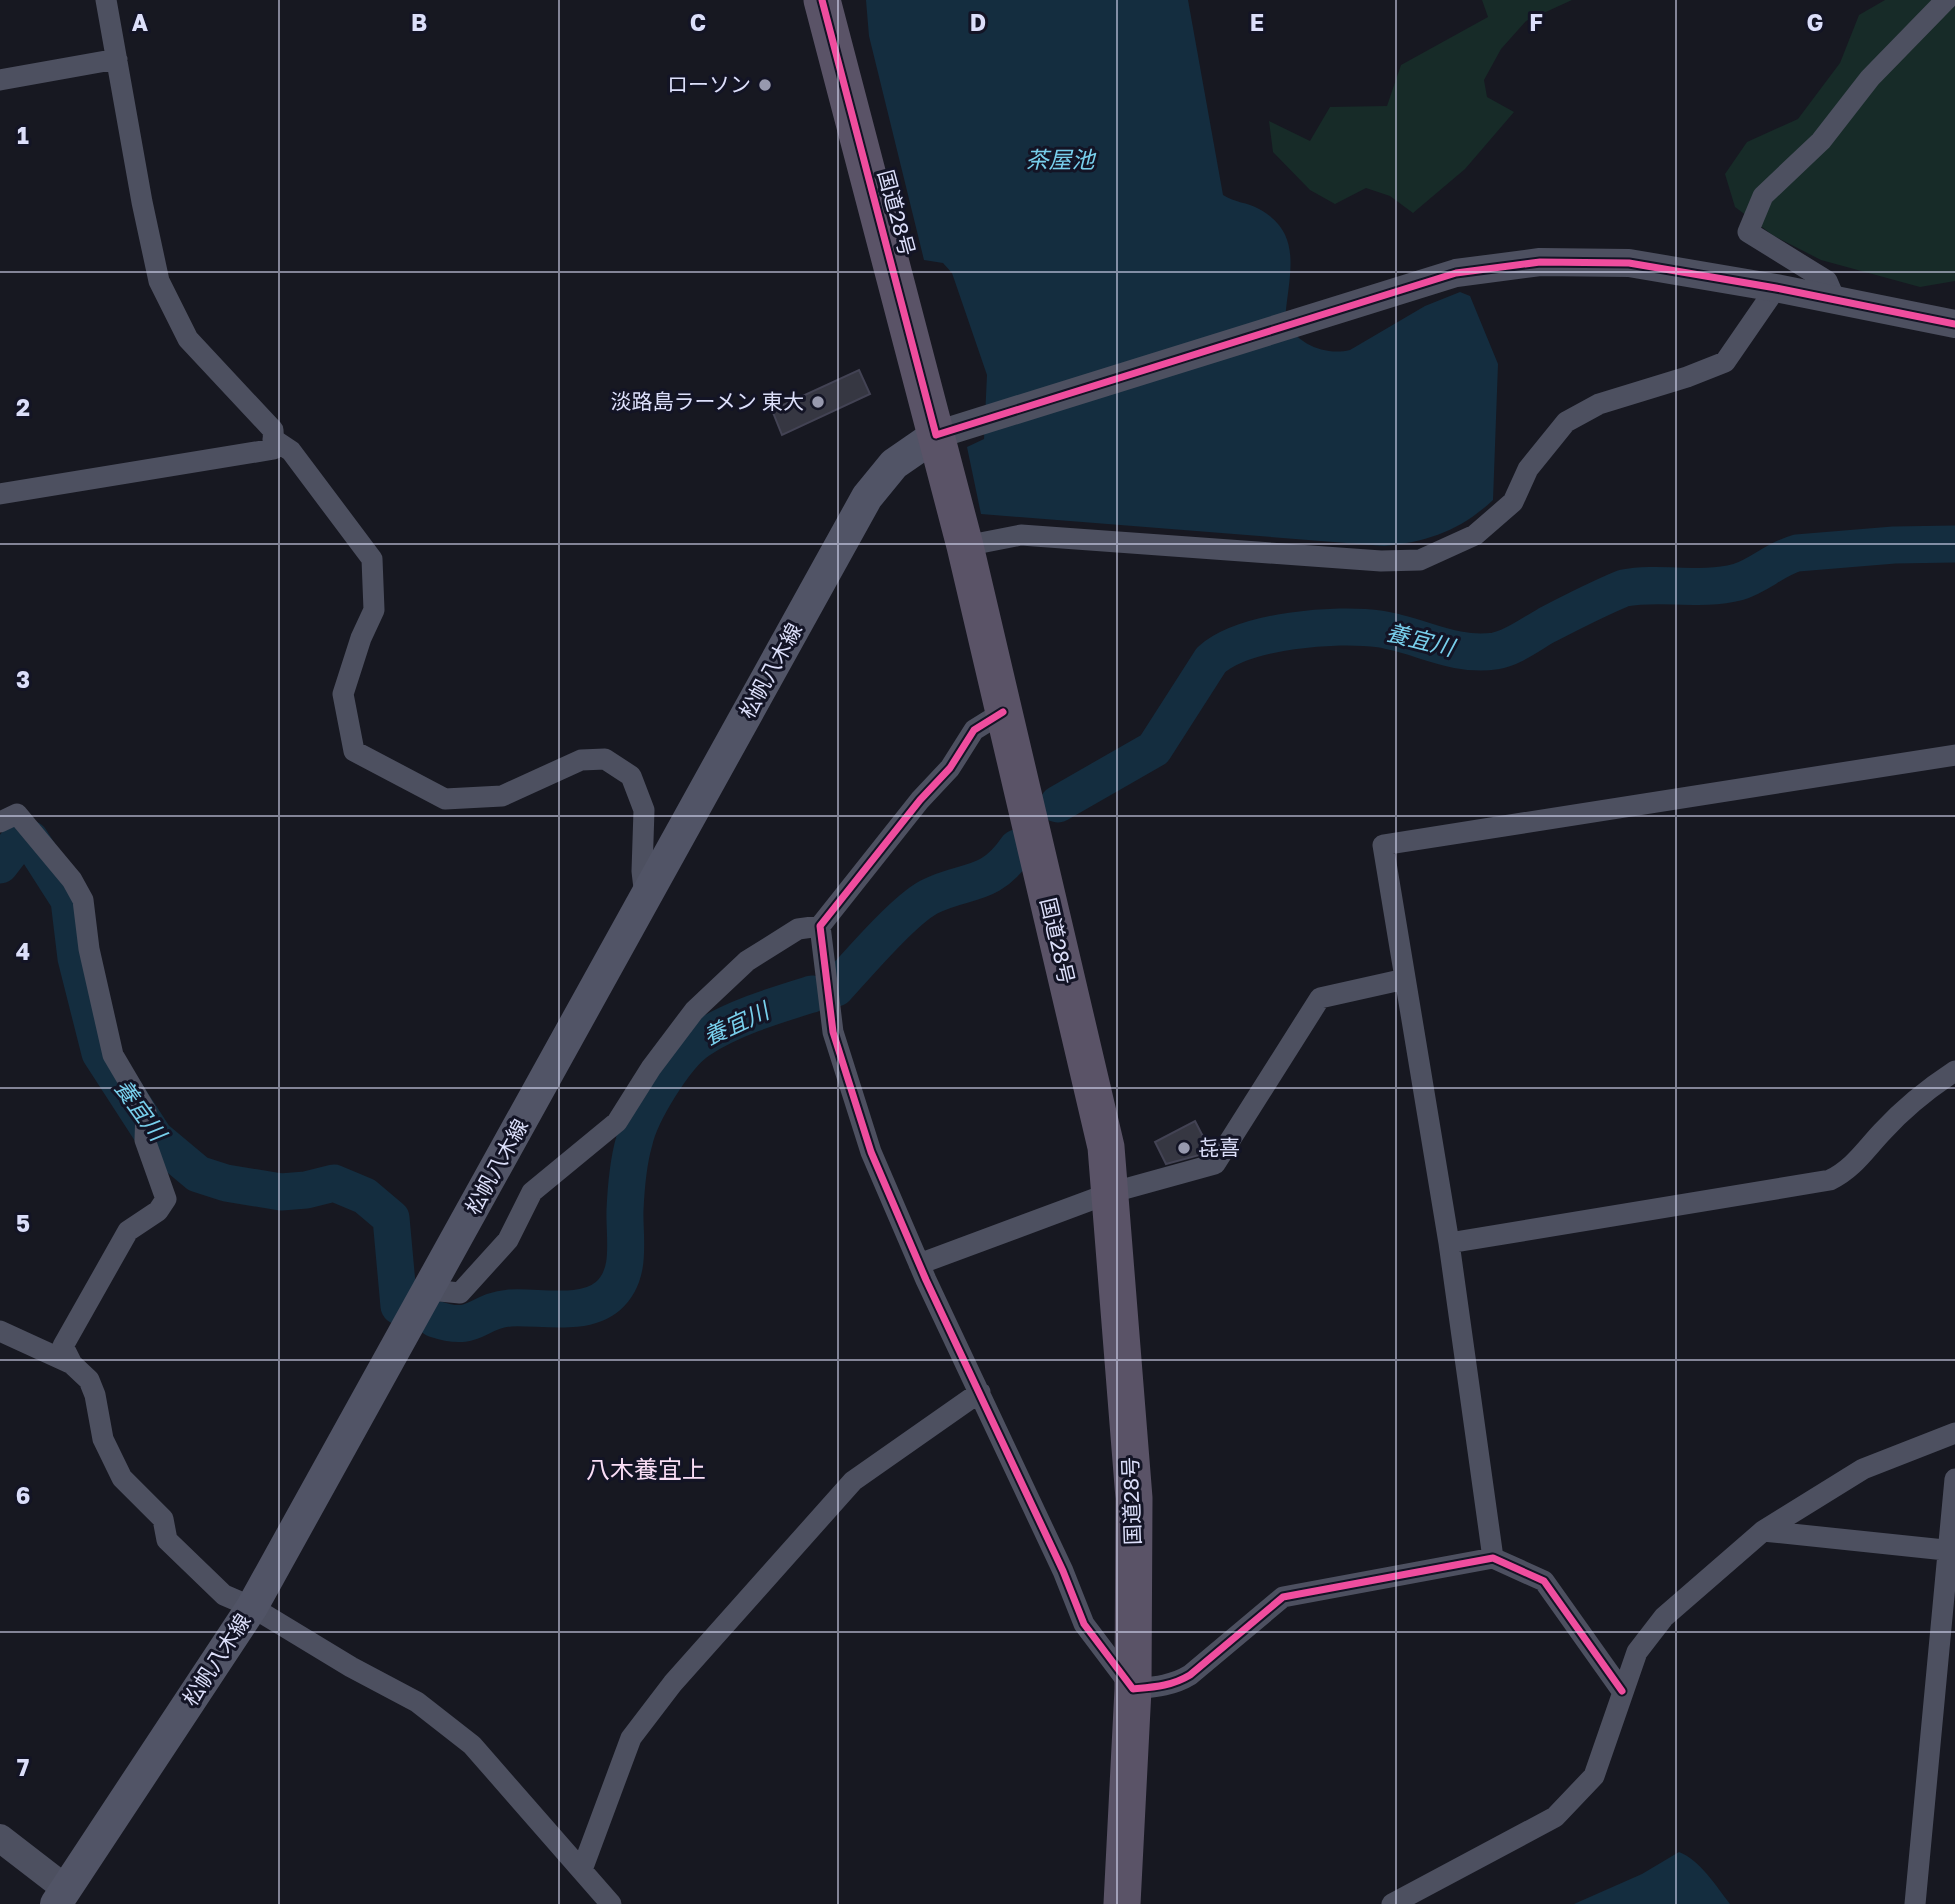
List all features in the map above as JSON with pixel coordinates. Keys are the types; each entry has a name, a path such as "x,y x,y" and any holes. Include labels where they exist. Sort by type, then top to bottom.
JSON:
{"highway":[{"name":"国道28号","path":"822,0 965,546 1106,1147 1134,1498 1133,1689 1122,1904"}],"main road":[{"name":"松帆八木線","path":"61,1896 252,1607 867,497 894,464 936,435"}],"street":[{"path":"0,495 274,449 273,430 188,339 159,281 106,0"},
{"path":"1836,302 1827,281 1748,232 1763,196 1821,141 1870,78 1945,0"},
{"path":"0,80 117,59"},
{"path":"936,435 1456,273 1540,262 1629,263 1776,288 1955,324"},
{"path":"965,546 1021,535 1381,561 1420,560 1475,535 1513,502 1528,469 1566,422 1599,404 1688,377 1725,362 1776,288"},
{"path":"273,439 291,451 372,559 374,610 361,638 343,694 354,751 445,799 502,796 582,760 605,759 631,776 644,810 642,871 645,897"},
{"path":"430,1290 460,1293 508,1240 532,1192 617,1122 651,1068 694,1011 747,961 798,929 820,926 919,800 950,768 974,730 1003,712"},
{"path":"1493,1558 1448,1243 1383,845 1955,755"},
{"path":"0,822 17,814 72,880 83,900 89,949 113,1055 146,1111 145,1140 166,1199 158,1211 128,1231 63,1346 72,1364"},
{"path":"820,926 833,1032 871,1152 919,1264 1063,1571 1084,1624 1133,1689 1177,1683 1211,1659 1283,1597 1493,1558 1545,1581 1622,1691"},
{"path":"919,1264 1110,1193 1216,1164 1320,998 1405,979"},
{"path":"1448,1243 1830,1180 1848,1171 1883,1130 1919,1097 1955,1071"},
{"path":"0,1331 72,1364 89,1380 95,1395 103,1439 122,1478 163,1519 167,1540 224,1595 252,1607 351,1667 417,1702 472,1745 583,1867 611,1904"},
{"path":"583,1867 631,1738 673,1683 853,1481 980,1392"},
{"path":"1392,1904 1555,1817 1594,1776 1637,1652 1664,1617 1763,1531 1863,1469 1955,1433"},
{"path":"1915,1904 1952,1551 1955,1479"},
{"path":"1763,1531 1952,1551"},
{"path":"0,1838 61,1896"}],"green space":[{"path":"1482,0 1572,0 1526,21 1501,49 1484,80 1487,97 1514,112 1465,169 1413,213 1390,196 1366,188 1335,204 1310,190 1273,152 1269,121 1310,141 1330,107 1387,106 1401,65 1488,17"},
{"path":"1885,0 1955,0 1955,281 1920,287 1821,260 1774,236 1735,207 1725,174 1747,142 1798,119 1840,63 1859,15"}],"water":[{"name":"茶屋池","path":"866,0 1188,0 1223,195 1259,209 1283,231 1290,258 1285,321 1290,329 1304,342 1322,350 1350,350 1425,306 1460,292 1470,296 1498,364 1493,500 1469,519 1443,533 1384,546 981,514 967,447 984,439 987,375 952,273 943,263 924,260 869,36"},
{"path":"1679,1852 1701,1867 1730,1904 1574,1904 1642,1874"}],"building":[{"path":"859,370 870,394 782,435 772,410"},
{"name":"㐂喜","path":"1195,1121 1209,1148 1207,1153 1166,1164 1155,1142"}],"waterway":[{"name":"養宜川","path":"1058,804 1154,749 1211,660 1226,650 1268,635 1316,628 1362,627 1395,632 1465,651 1495,651 1515,644 1566,615 1624,588 1724,585 1753,576 1797,553 1894,545 1955,544"},
{"name":"養宜川","path":"0,865 17,843 30,839 69,900 76,958 100,1053 155,1138 198,1174 226,1183 281,1192 306,1190 334,1183 365,1196 391,1218 399,1306"},
{"name":"養宜川","path":"836,988 918,904 942,891 987,877 1007,861 1017,848"},
{"name":"養宜川","path":"435,1319 460,1324 498,1310 574,1308 598,1302 608,1296 616,1287 624,1267 626,1193 634,1142 643,1117 669,1072 690,1048 712,1032 754,1013 812,994"}],"cycle path":[{"path":"822,0 936,435 1456,273 1540,262 1629,263 1776,288 1955,324"},
{"path":"1003,712 974,730 950,768 920,800 820,926 833,1032 871,1152 926,1280 1063,1571 1084,1624 1133,1689 1156,1687 1190,1675 1283,1597 1493,1558 1544,1581 1622,1691"}],"place":[{"name":"ローソン","path":"765,85"},
{"name":"淡路島ラーメン 東大","path":"818,402"},
{"name":"㐂喜","path":"1184,1148"}],"district":[{"name":"八木養宜上","path":"646,1470"}]}
